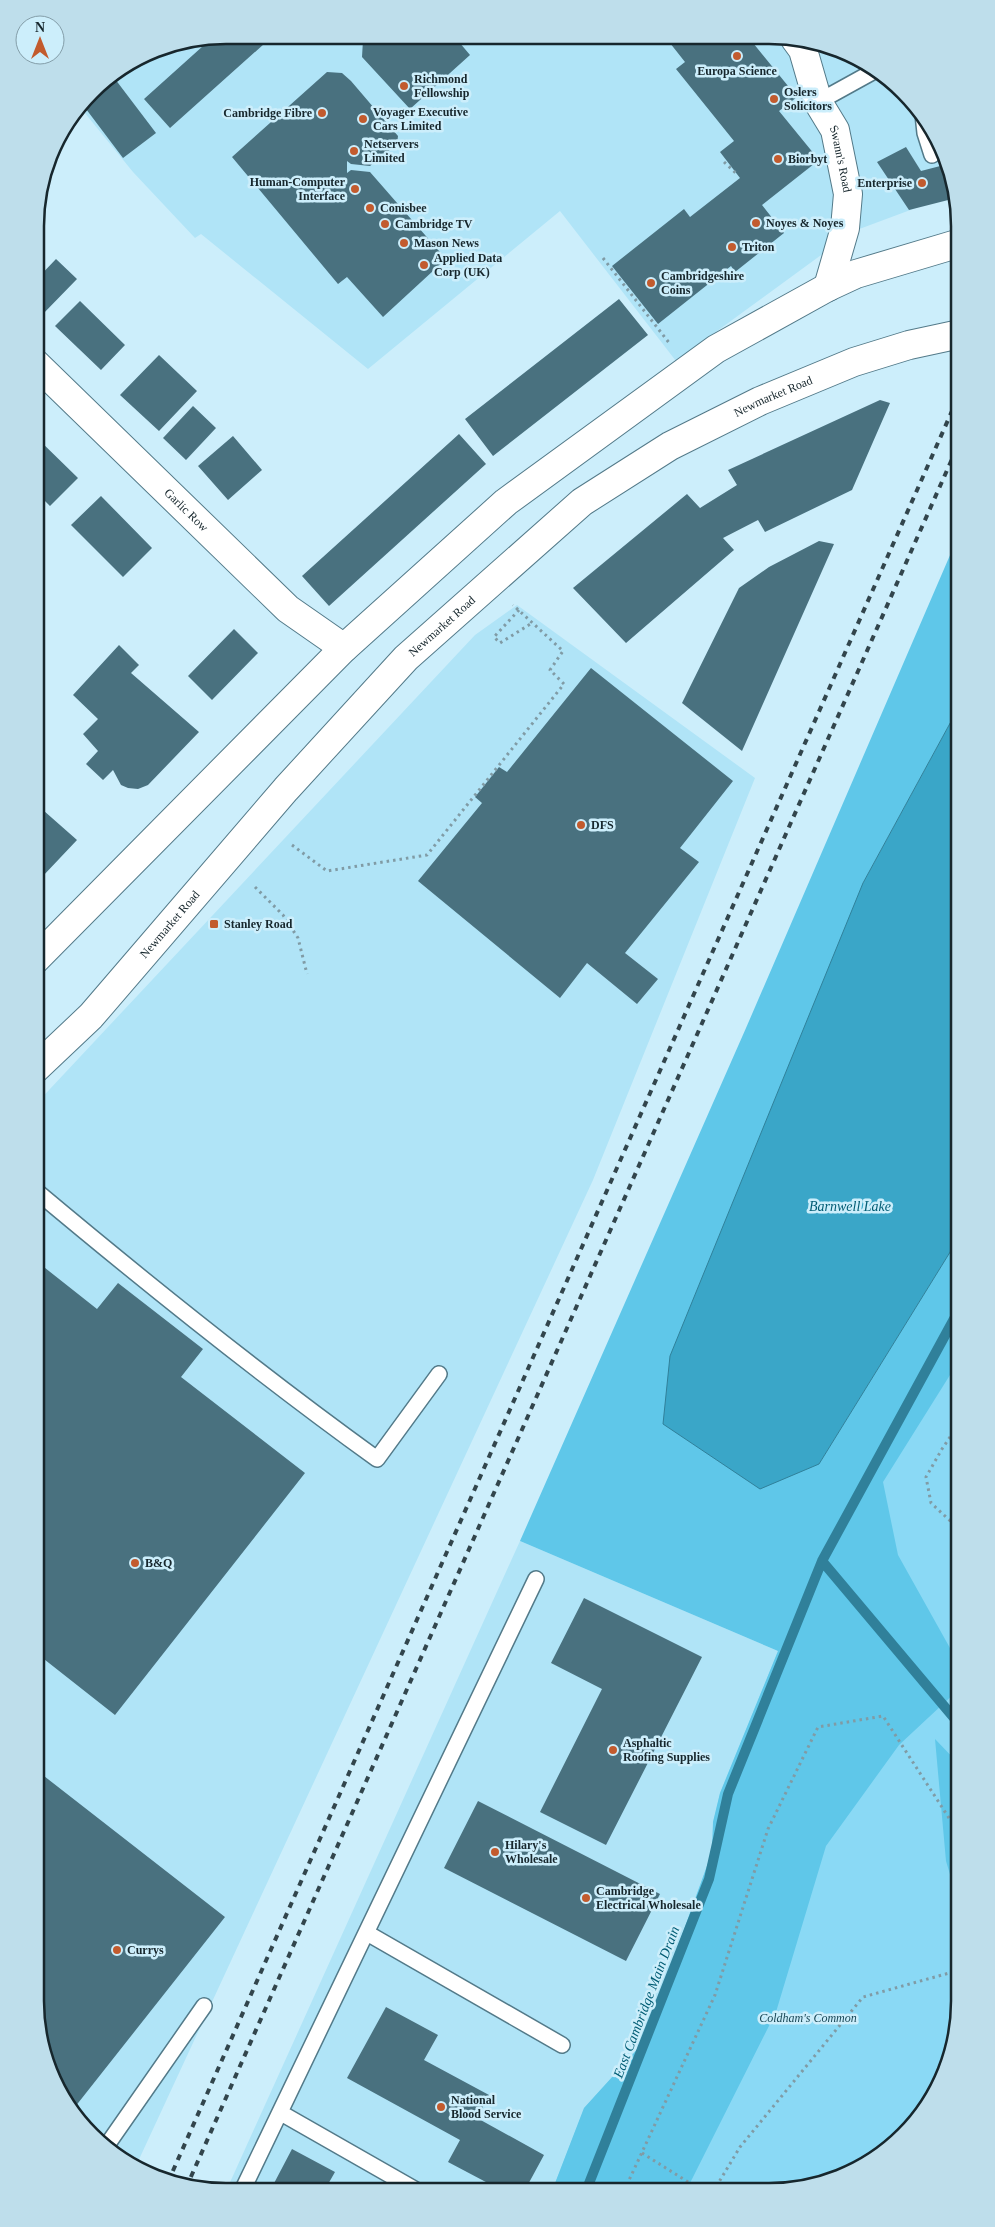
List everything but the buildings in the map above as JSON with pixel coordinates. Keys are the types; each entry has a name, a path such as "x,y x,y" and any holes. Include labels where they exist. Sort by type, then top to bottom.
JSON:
{"main road":[{"name":"Swann's Road","path":"807,47 818,102 835,130 848,194 845,228 828,287"},
{"path":"44,951 344,648 506,502 716,349 828,287 856,274 951,246"},
{"name":"Newmarket Road","path":"44,1060 91,1016 286,789 406,658 582,502 670,446 760,401 854,362 909,345 951,336"},
{"name":"Garlic Row","path":"44,372 288,608 344,648"}],"lane":[{"path":"818,102 870,73"},
{"path":"925,131 932,154"},
{"path":"44,1197 183,1312 303,1405 377,1459 439,1374"},
{"path":"246,2183 536,1579"},
{"path":"367,1933 562,2045"},
{"path":"110,2141 204,2006"},
{"path":"281,2113 404,2183"}],"path":[{"path":"724,162 738,175"},
{"path":"603,258 676,351"},
{"path":"292,845 328,870 427,855 564,684 550,670 563,650 511,603"},
{"path":"519,610 494,636 500,643 532,622"},
{"path":"255,887 284,915 298,938 307,974"},
{"path":"951,1436 926,1477 931,1503 951,1522"},
{"path":"628,2183 715,1994 768,1829 818,1727 883,1716 951,1821"},
{"path":"718,2183 740,2147 863,1997 951,1973"},
{"path":"642,2153 690,2183"}],"shaded area":[{"path":"213,44 782,44 817,50 850,62 871,74 898,97 921,124 933,145 942,167 949,196 854,231 676,361 560,211 368,369 201,234 195,238 133,172 84,112 97,97 124,74 145,62 167,53 190,47"},
{"path":"951,553 951,722 863,883 819,1464 951,1251 951,1373 883,1482 898,1555 951,1650 951,1697 899,1745 826,1846 776,2012 690,2183 555,2183 584,2108 643,2043 712,1852 713,1822 720,1793 778,1651 520,1541 746,1028"},
{"path":"517,605 755,778 593,1180 138,2161 124,2153 97,2130 74,2103 62,2082 53,2060 44,2014 44,1095 475,635"},
{"path":"520,1541 778,1651 720,1793 713,1822 712,1852 643,2043 584,2108 555,2183 230,2183"},
{"path":"935,1739 951,1756 951,1878 946,1861"}],"green space":[{"name":"Coldham's Common","path":"951,1251 951,2014 942,2060 933,2082 921,2103 898,2130 871,2153 850,2165 828,2174 782,2183 555,2183 584,2108 643,2043 712,1852 713,1822 720,1793 778,1651 600,1508 819,1464"}],"water":[{"name":"Barnwell Lake","path":"951,722 951,1251 819,1464 760,1489 663,1424 670,1356 863,883"}],"waterway":[{"name":"East Cambridge Main Drain","path":"589,2183 709,1879 728,1794 822,1561 951,1324"},
{"name":"East Cambridge Main Drain","path":"822,1561 951,1714"}],"railway":[{"path":"171,2175 951,413"},
{"path":"190,2180 951,461"}],"place":[{"name":"Europa Science","path":"737,56"},
{"name":"Richmond Fellowship","path":"404,86"},
{"name":"Oslers Solicitors","path":"774,99"},
{"name":"Cambridge Fibre","path":"322,113"},
{"name":"Voyager Executive Cars Limited","path":"363,119"},
{"name":"Netservers Limited","path":"354,151"},
{"name":"Biorbyt","path":"778,159"},
{"name":"Enterprise","path":"922,183"},
{"name":"Human-Computer Interface","path":"355,189"},
{"name":"Conisbee","path":"370,208"},
{"name":"Noyes & Noyes","path":"756,223"},
{"name":"Cambridge TV","path":"385,224"},
{"name":"Mason News","path":"404,243"},
{"name":"Triton","path":"732,247"},
{"name":"Applied Data Corp (UK)","path":"424,265"},
{"name":"Cambridgeshire Coins","path":"651,283"},
{"name":"DFS","path":"581,825"},
{"name":"Stanley Road","path":"214,924"},
{"name":"B&Q","path":"135,1563"},
{"name":"Asphaltic Roofing Supplies","path":"613,1750"},
{"name":"Hilary's Wholesale","path":"495,1852"},
{"name":"Cambridge Electrical Wholesale","path":"586,1898"},
{"name":"Currys","path":"117,1950"},
{"name":"National Blood Service","path":"441,2107"}]}
